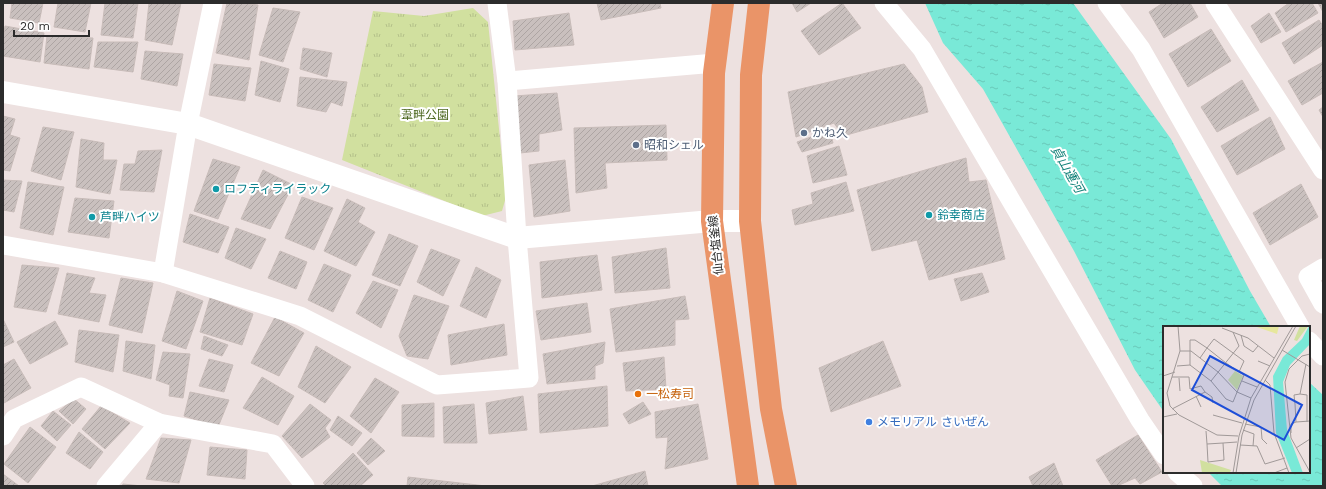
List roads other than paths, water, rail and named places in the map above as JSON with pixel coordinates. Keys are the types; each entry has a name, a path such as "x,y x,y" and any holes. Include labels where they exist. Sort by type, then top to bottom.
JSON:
{"main road":[{"name":"仙台塩釜線","path":"723,3 714,81 712,221 748,486"},
{"path":"759,3 751,75 750,221 771,409 786,486"}],"street":[{"path":"163,273 188,124 212,3"},
{"path":"3,245 163,273 300,316 437,384 529,378 517,238 507,81 497,3"},
{"path":"884,3 922,49 1140,420 1163,454"},
{"path":"1107,3 1141,49 1299,326"},
{"path":"1215,3 1323,170"},
{"path":"507,81 716,64"},
{"path":"3,92 188,124 517,238 712,221 750,221"},
{"path":"1323,268 1308,277 1323,304"},
{"path":"1310,342 1323,356"},
{"path":"3,436 14,420 81,387 159,423 273,444 305,486"},
{"path":"106,486 159,423"},
{"path":"1178,473 1193,486"}],"water":[{"name":"貞山運河","path":"925,3 1073,3 1171,139 1250,291 1270,326 1163,326 1163,411 1135,370 1074,251 983,89 943,43"},
{"path":"1310,383 1323,395 1323,486 1222,486 1209,473 1310,473"}],"place":[{"name":"かね久","path":"804,133"},
{"name":"昭和シェル","path":"636,145"},
{"name":"ロフティライラック","path":"216,189"},
{"name":"鈴幸商店","path":"929,215"},
{"name":"芦畔ハイツ","path":"92,217"},
{"name":"一松寿司","path":"638,394"},
{"name":"メモリアル さいぜん","path":"869,422"}],"park label":[{"name":"葦畔公園","path":"425,115"}]}
